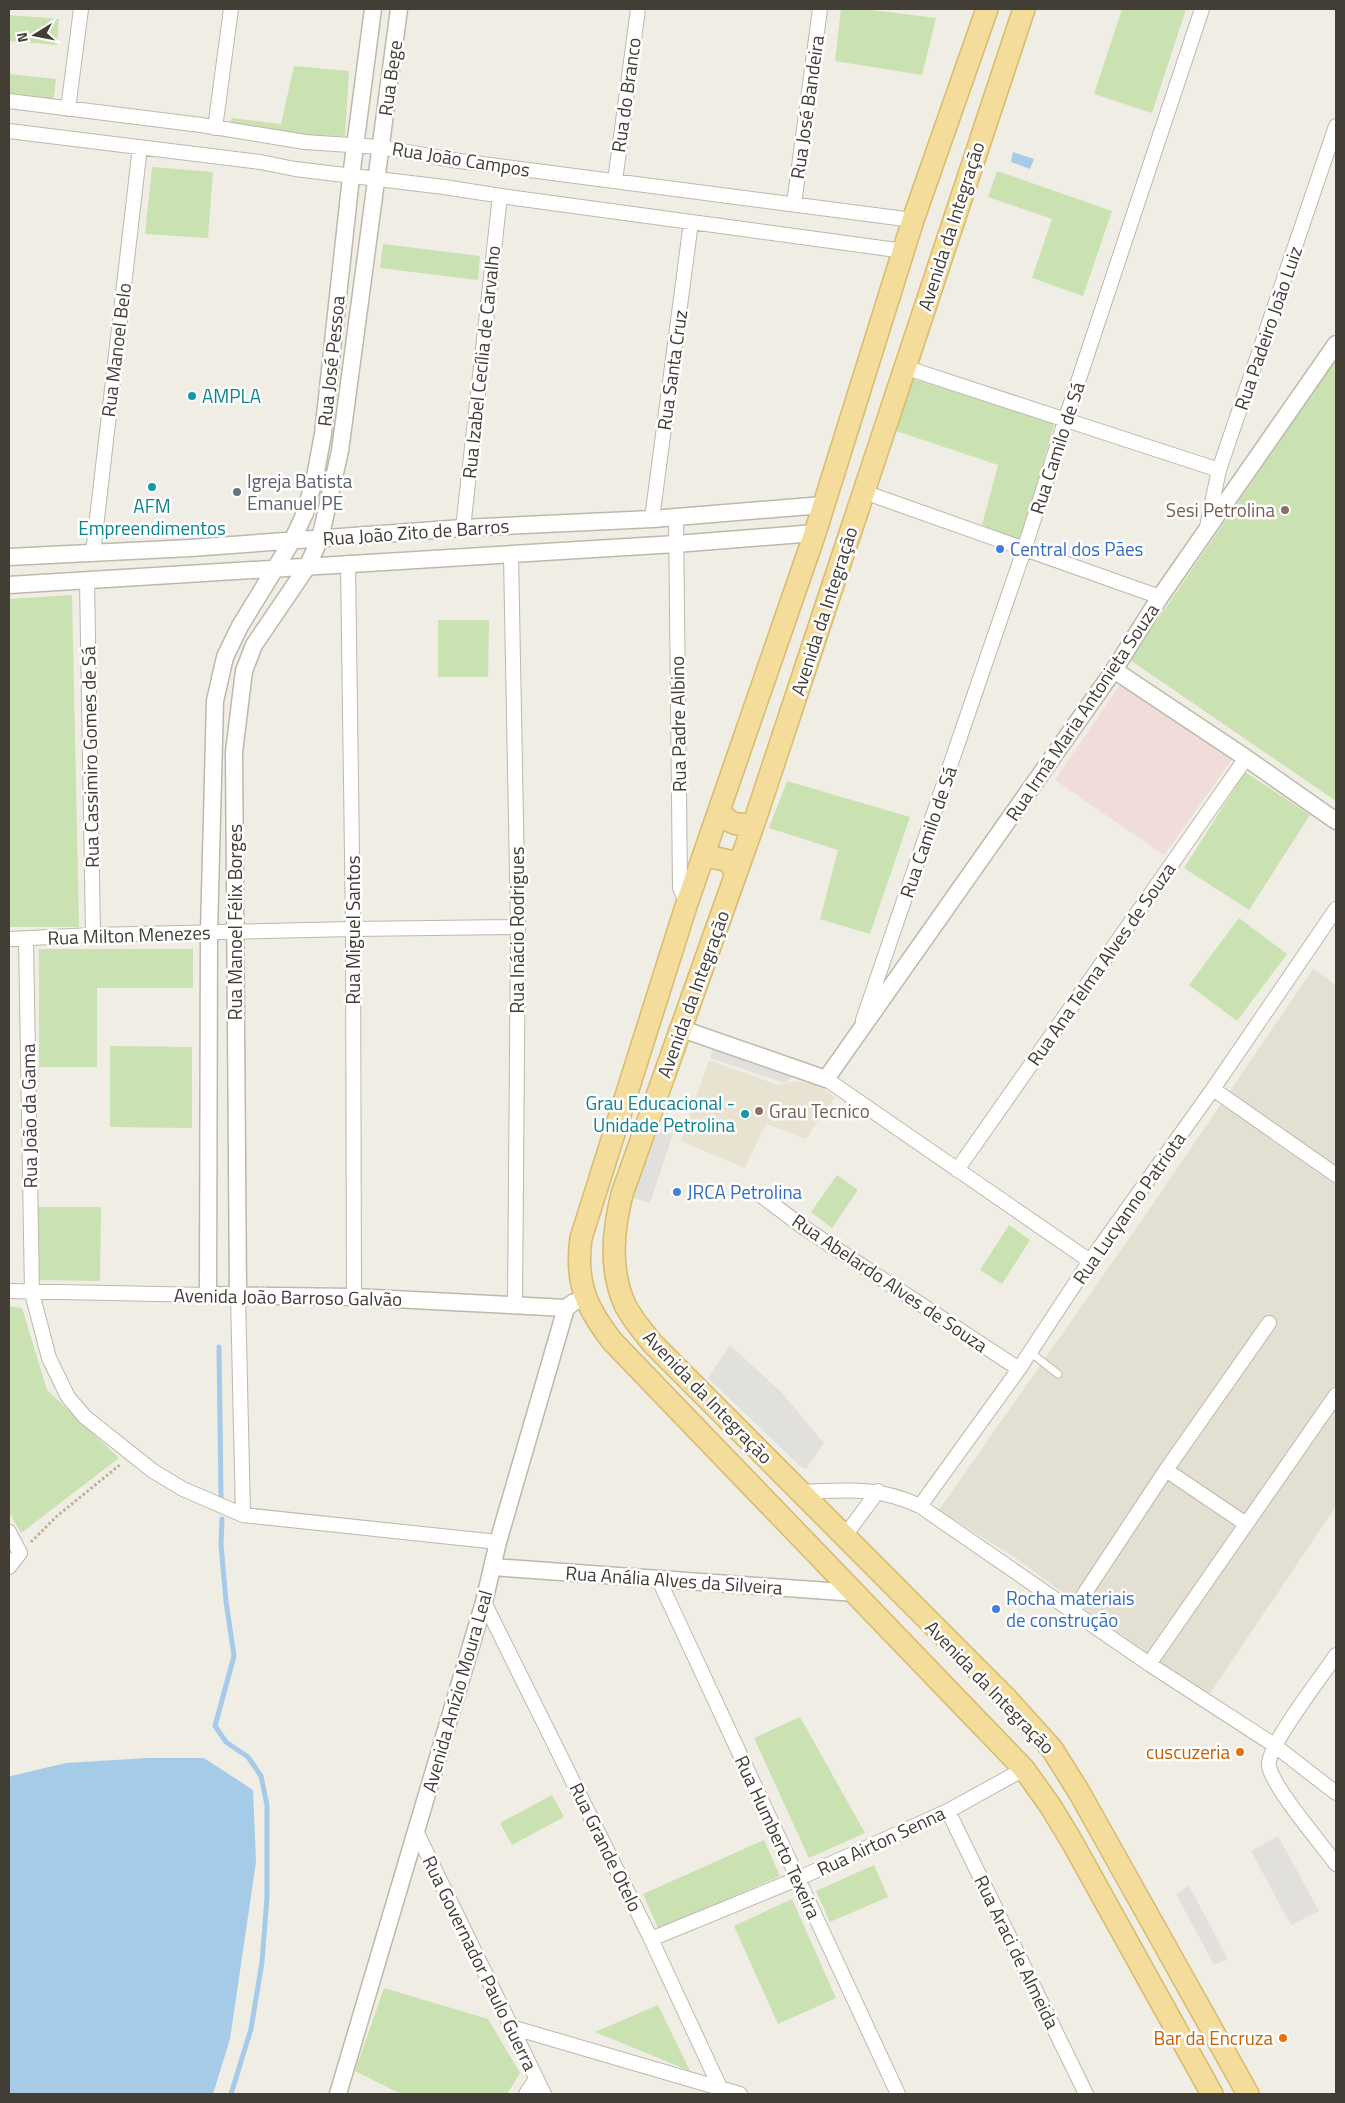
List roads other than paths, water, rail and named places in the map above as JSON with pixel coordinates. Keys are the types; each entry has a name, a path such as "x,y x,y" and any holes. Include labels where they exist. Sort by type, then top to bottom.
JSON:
{"main road":[{"name":"Avenida da Integração","path":"986,9 913,220 814,533 687,903 581,1238 578,1260 584,1294 601,1326 613,1342 984,1726 1024,1770 1051,1806 1071,1840 1212,2094"},
{"name":"Avenida da Integração","path":"1024,9 754,822 622,1194 617,1216 614,1250 619,1284 626,1305 652,1343 1008,1700 1052,1749 1108,1842 1248,2094"},
{"path":"720,811 724,818 736,824 754,822"},
{"path":"703,859 712,857 729,861 736,874"},
{"path":"947,1688 962,1684 967,1680 970,1674 970,1664"},
{"path":"984,1726 988,1712 1008,1700"}],"street":[{"path":"68,109 81,9"},
{"path":"215,128 232,9"},
{"name":"Rua Bege","path":"356,145 373,9"},
{"name":"Rua Bege","path":"380,147 399,9"},
{"name":"Rua do Branco","path":"615,181 638,9"},
{"name":"Rua José Bandeira","path":"794,204 820,9"},
{"name":"Rua Camilo de Sá","path":"860,1028 1024,550 1202,9"},
{"name":"Rua João Campos","path":"9,101 215,128 305,142 380,147 452,160 913,220"},
{"name":"Rua Padeiro João Luiz","path":"1206,531 1219,470 1336,126"},
{"name":"Rua João Campos","path":"9,131 260,162 352,177 376,178 904,251"},
{"name":"Rua José Pessoa","path":"275,570 292,541 305,513 315,478 323,434 356,145"},
{"name":"Rua Manoel Belo","path":"93,553 140,147"},
{"name":"Rua José Pessoa","path":"307,567 320,539 340,451 380,147"},
{"name":"Rua Izabel Cecília de Carvalho","path":"462,528 500,196"},
{"name":"Rua Santa Cruz","path":"652,518 692,222"},
{"name":"Rua Irmã Maria Antonieta Souza","path":"826,1079 860,1028 1114,670 1160,597 1336,344"},
{"path":"904,367 1066,418 1219,470"},
{"path":"864,492 1160,597"},
{"name":"Rua João Zito de Barros","path":"9,557 292,541 823,505"},
{"name":"Rua Padre Albino","path":"676,516 680,888 687,903"},
{"name":"Rua João Zito de Barros","path":"9,584 275,570 348,563 511,555 814,533"},
{"name":"Rua Inácio Rodrigues","path":"511,555 518,927 515,1304"},
{"name":"Rua Miguel Santos","path":"348,563 353,929 354,1297"},
{"name":"Rua Manoel Félix Borges","path":"238,1296 234,752 244,671 254,645 307,567"},
{"name":"Rua Manoel Félix Borges","path":"208,1295 209,933 215,701 225,657 240,626 275,570"},
{"name":"Rua Cassimiro Gomes de Sá","path":"87,580 93,935"},
{"path":"1114,670 1336,821"},
{"name":"Rua Ana Telma Alves de Souza","path":"957,1170 1246,758"},
{"name":"Rua Lucyanno Patriota","path":"920,1506 1019,1368 1090,1261 1213,1090 1336,909"},
{"name":"Rua Milton Menezes","path":"9,939 93,935 518,927"},
{"name":"Rua João da Gama","path":"26,939 32,1292"},
{"path":"680,1028 826,1079 1090,1261"},
{"path":"1213,1090 1336,1175"},
{"name":"Rua Abelardo Alves de Souza","path":"763,1197 804,1227 1019,1368"},
{"name":"Avenida João Barroso Galvão","path":"9,1291 354,1297 566,1308"},
{"path":"32,1292 49,1358 68,1397 85,1418 153,1471 183,1489 243,1515 498,1542"},
{"path":"566,1308 584,1294"},
{"path":"238,1296 243,1515"},
{"name":"Avenida Anízio Moura Leal","path":"338,2094 484,1602 498,1542 566,1308"},
{"path":"1073,1611 1166,1470 1269,1323"},
{"path":"1150,1664 1336,1395"},
{"path":"1166,1470 1246,1524"},
{"path":"844,1537 878,1491"},
{"path":"800,1492 878,1491 905,1499 920,1506 1150,1664 1274,1745 1336,1793"},
{"path":"9,1532 20,1553 9,1567"},
{"name":"Rua Anália Alves da Silveira","path":"492,1567 856,1593"},
{"name":"Rua Humberto Texeira","path":"658,1578 898,2094"},
{"name":"Rua Grande Otelo","path":"484,1602 652,1939 721,2091"},
{"path":"1336,1655 1274,1745 1268,1765 1276,1783 1336,1864"},
{"name":"Rua Airton Senna","path":"652,1939 798,1879 948,1810 1024,1770"},
{"name":"Rua Araci de Almeida","path":"948,1810 1086,2094"},
{"name":"Rua Governador Paulo Guerra","path":"416,1831 544,2094"},
{"path":"511,2027 721,2091 740,2094"},
{"path":"526,2094 536,2079"}],"lane":[{"path":"1030,1352 1058,1374"}],"water":[{"path":"1013,152 1034,159 1030,169 1011,162"},
{"path":"147,1758 204,1758 253,1790 256,1862 230,2039 213,2094 9,2094 9,1778 66,1763"}],"waterway":[{"path":"219,1347 221,1497"},
{"path":"222,1519 221,1545 226,1601 234,1656 215,1726 226,1742 248,1757 261,1776 267,1805 267,1897 262,1962 251,2029 231,2094"}],"place":[{"name":"AMPLA","path":"192,396"},
{"name":"AFM Empreendimentos","path":"152,487"},
{"name":"Igreja Batista Emanuel PE","path":"237,492"},
{"name":"Sesi Petrolina","path":"1285,510"},
{"name":"Central dos Pães","path":"1000,549"},
{"name":"Grau Tecnico","path":"759,1111"},
{"name":"Grau Educacional - Unidade Petrolina","path":"745,1114"},
{"name":"JRCA Petrolina","path":"677,1192"},
{"name":"Rocha materiais de construção","path":"996,1609"},
{"name":"cuscuzeria","path":"1240,1752"},
{"name":"Bar da Encruza","path":"1283,2038"}]}
